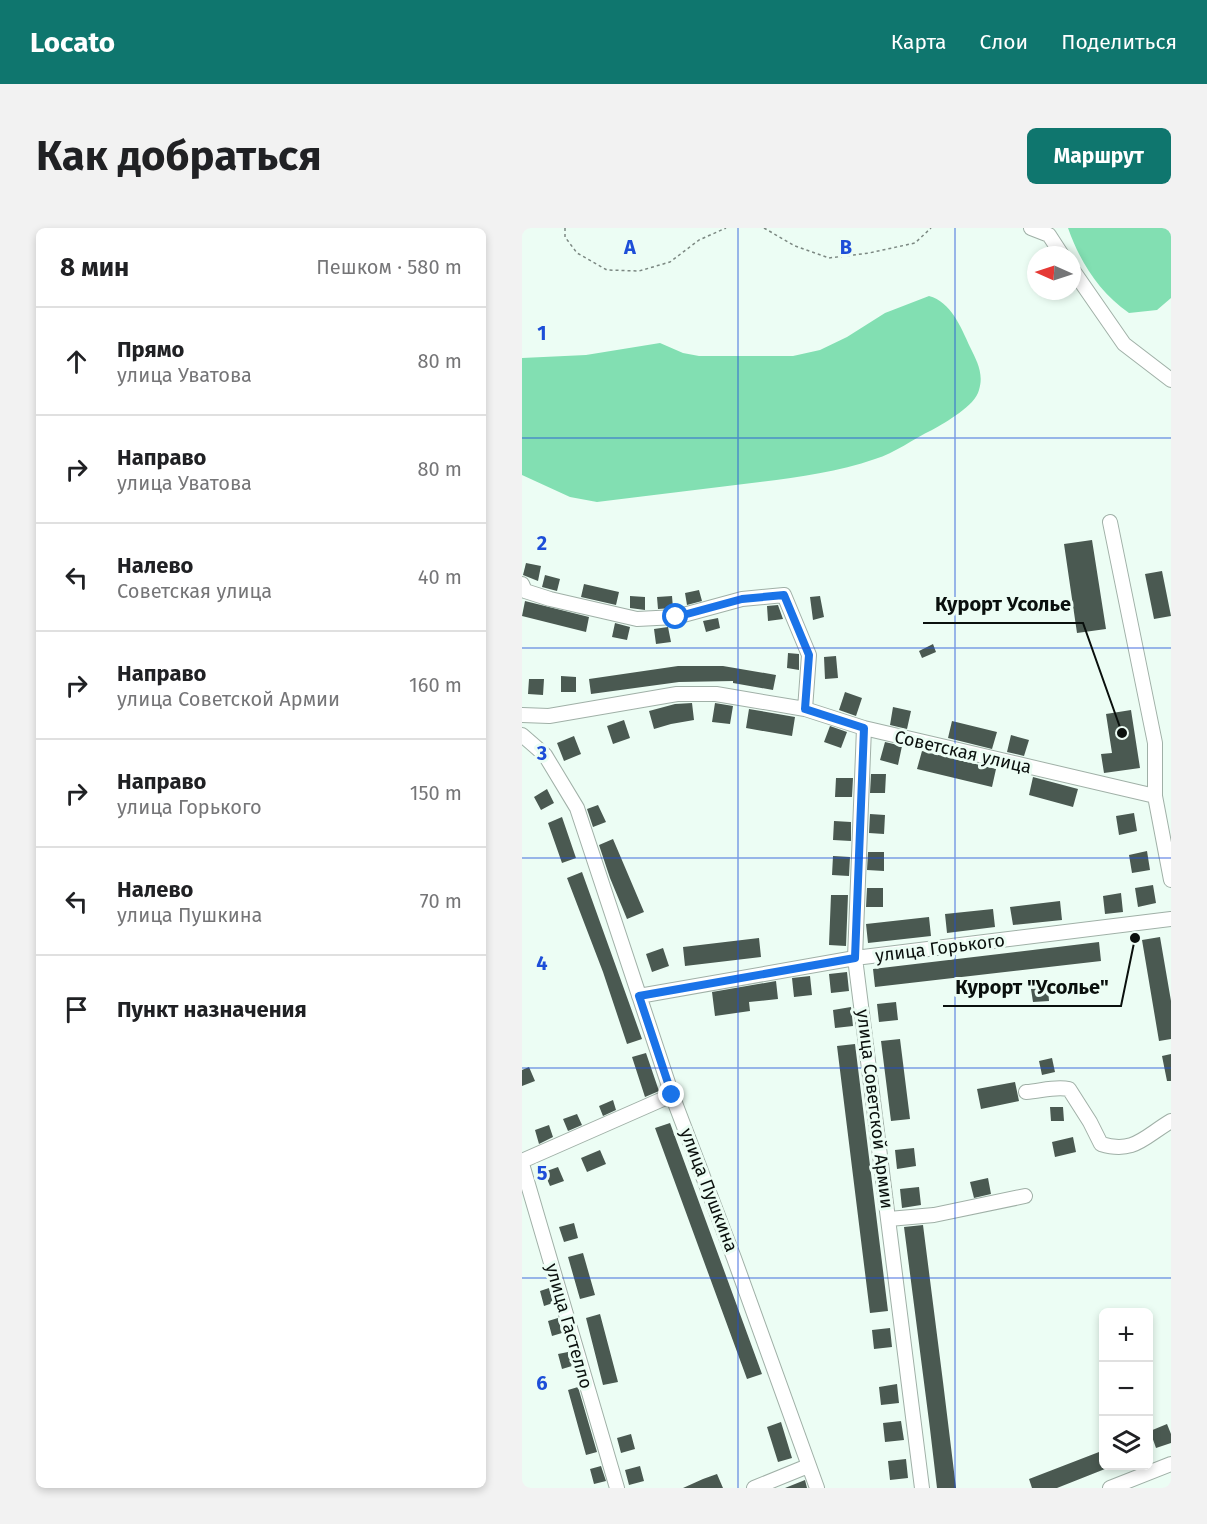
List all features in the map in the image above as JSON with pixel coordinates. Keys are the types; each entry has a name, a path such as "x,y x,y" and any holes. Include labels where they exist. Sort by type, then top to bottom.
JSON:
{"street":[{"path":"1031,228 1048,235 1056,246"},
{"path":"1081,282 1124,344 1171,380"},
{"path":"1110,522 1155,743 1155,796 1171,880"},
{"path":"522,584 525,591 550,599 637,619 676,617 742,599 784,595 809,655 805,709"},
{"name":"Советская улица","path":"522,715 549,716 677,694 716,694 805,709 864,728 1155,796"},
{"name":"улица Советской Армии","path":"864,728 855,958 922,1488"},
{"name":"улица Пушкина","path":"522,735 545,755 577,808 672,1095 735,1258 817,1488"},
{"name":"улица Горького","path":"639,996 855,958 1171,919"},
{"path":"1026,1092 1057,1087 1069,1089 1101,1144 1116,1149 1135,1144 1171,1121"},
{"path":"522,1162 672,1095"},
{"name":"улица Гастелло","path":"522,1162 617,1488"},
{"path":"889,1219 934,1215 1025,1196"},
{"path":"1110,1488 1171,1464"},
{"path":"754,1488 808,1466"}],"path":[{"path":"565,228 565,237 577,253 607,270 639,271 670,262 699,240 726,228"},
{"path":"765,228 795,246 829,258 869,253 915,243 931,228"}],"shaded area":[{"path":"1068,228 1171,228 1171,298 1157,310 1129,313 1108,296 1081,258 1081,246 1075,246"},
{"path":"929,296 943,304 959,324 979,368 981,378 979,390 966,408 897,450 861,464 833,471 597,502 570,497 522,475 522,358 586,355 660,343 683,353 699,356 793,356 820,350 847,337 885,313"}],"building":[{"path":"1092,540 1106,629 1077,633 1064,544"},
{"path":"526,563 541,566 538,581 523,575"},
{"path":"1162,571 1171,616 1154,619 1145,574"},
{"path":"545,575 560,579 557,591 542,587"},
{"path":"584,584 619,592 616,605 581,597"},
{"path":"699,590 702,601 687,605 685,593"},
{"path":"630,596 645,597 645,610 630,608"},
{"path":"672,596 673,608 658,609 657,597"},
{"path":"820,596 824,617 813,620 810,597"},
{"path":"525,601 589,617 586,632 522,616"},
{"path":"778,605 783,619 768,621 767,606"},
{"path":"718,618 720,628 706,632 703,621"},
{"path":"615,623 630,627 627,640 612,637"},
{"path":"668,627 671,642 656,644 654,629"},
{"path":"933,644 936,652 922,658 919,651"},
{"path":"788,653 799,654 799,670 787,668"},
{"path":"836,656 838,678 825,679 824,657"},
{"path":"678,666 723,666 776,675 773,690 733,683 733,681 679,682 591,694 589,679"},
{"path":"561,676 576,677 576,692 561,692"},
{"path":"529,679 544,679 543,695 528,694"},
{"path":"845,692 862,698 856,716 839,710"},
{"path":"692,703 694,720 654,729 649,711 675,704"},
{"path":"715,703 733,706 730,724 712,722"},
{"path":"893,707 911,711 907,729 890,725"},
{"path":"749,709 795,717 792,736 746,728"},
{"path":"1131,710 1140,768 1104,773 1101,754 1112,753 1106,714"},
{"path":"624,720 630,738 613,744 607,726"},
{"path":"952,721 997,732 992,749 948,738"},
{"path":"830,726 847,732 841,748 824,742"},
{"path":"1011,735 1029,740 1024,756 1007,752"},
{"path":"574,736 581,754 564,761 557,743"},
{"path":"885,742 902,746 898,765 880,760"},
{"path":"922,751 996,769 992,787 917,769"},
{"path":"871,774 886,774 885,793 870,793"},
{"path":"1033,777 1078,789 1073,807 1029,795"},
{"path":"836,778 853,778 852,797 835,797"},
{"path":"547,789 554,803 541,810 534,797"},
{"path":"598,805 606,822 593,827 587,809"},
{"path":"1134,813 1137,831 1119,835 1116,816"},
{"path":"870,814 885,815 884,834 869,833"},
{"path":"562,817 576,858 562,863 548,823"},
{"path":"834,821 851,822 851,841 833,840"},
{"path":"613,839 644,912 627,919 599,845"},
{"path":"1147,851 1150,870 1132,873 1129,855"},
{"path":"868,852 884,852 884,871 867,870"},
{"path":"833,856 850,857 849,876 832,875"},
{"path":"582,872 642,1039 627,1044 603,972 567,878"},
{"path":"1153,885 1156,903 1138,907 1135,888"},
{"path":"867,888 883,888 883,907 866,907"},
{"path":"1121,893 1123,912 1105,914 1103,896"},
{"path":"831,895 848,895 846,946 829,945"},
{"path":"1060,901 1062,920 1013,925 1010,907"},
{"path":"993,909 995,927 947,933 945,914"},
{"path":"929,917 931,936 868,943 866,924"},
{"path":"1160,937 1171,1001 1171,1039 1159,1041 1142,940"},
{"path":"759,938 761,957 685,966 683,947"},
{"path":"1099,942 1101,961 875,987 873,969"},
{"path":"663,948 669,966 652,972 646,954"},
{"path":"847,972 849,991 831,993 829,974"},
{"path":"810,976 812,995 794,997 792,978"},
{"path":"776,981 778,999 749,1002 750,1011 715,1016 712,992"},
{"path":"1048,988 1049,1001 1033,1002 1031,989"},
{"path":"896,1002 898,1020 879,1022 877,1004"},
{"path":"851,1007 853,1026 835,1028 833,1010"},
{"path":"900,1039 910,1119 891,1121 881,1041"},
{"path":"855,1044 888,1311 870,1313 837,1046"},
{"path":"646,1053 659,1091 645,1097 632,1057"},
{"path":"1171,1054 1171,1081 1167,1081 1162,1056"},
{"path":"1052,1058 1055,1072 1042,1075 1039,1061"},
{"path":"529,1067 535,1081 522,1086 522,1070"},
{"path":"1015,1082 1019,1101 981,1109 977,1089"},
{"path":"613,1100 616,1110 603,1116 599,1106"},
{"path":"1050,1107 1063,1107 1064,1121 1051,1121"},
{"path":"577,1114 582,1125 568,1131 563,1119"},
{"path":"670,1123 762,1374 747,1379 655,1128"},
{"path":"549,1125 553,1137 539,1144 535,1130"},
{"path":"1073,1137 1076,1152 1055,1157 1052,1142"},
{"path":"914,1148 916,1166 897,1169 895,1150"},
{"path":"600,1150 606,1164 587,1172 581,1158"},
{"path":"558,1167 564,1181 550,1186 544,1172"},
{"path":"988,1178 991,1194 974,1198 970,1182"},
{"path":"919,1187 921,1205 902,1208 900,1189"},
{"path":"574,1223 578,1238 564,1242 559,1227"},
{"path":"923,1225 956,1488 937,1488 904,1227"},
{"path":"583,1253 595,1295 580,1299 568,1257"},
{"path":"549,1288 553,1303 544,1306 540,1291"},
{"path":"600,1314 618,1382 603,1385 586,1318"},
{"path":"558,1318 562,1333 552,1336 548,1321"},
{"path":"890,1328 892,1347 874,1349 872,1330"},
{"path":"568,1352 572,1366 562,1369 558,1354"},
{"path":"897,1384 899,1403 881,1405 879,1387"},
{"path":"578,1387 597,1452 586,1455 568,1390"},
{"path":"901,1421 904,1440 885,1442 883,1423"},
{"path":"781,1422 792,1458 778,1462 767,1427"},
{"path":"1167,1424 1171,1434 1171,1443 1156,1448 1153,1430"},
{"path":"631,1434 635,1449 621,1453 617,1438"},
{"path":"1099,1452 1099,1470 1102,1470 1057,1488 1032,1488 1029,1479"},
{"path":"906,1459 908,1478 890,1480 888,1461"},
{"path":"601,1466 606,1481 594,1484 590,1469"},
{"path":"640,1466 644,1481 629,1485 625,1470"},
{"path":"717,1474 723,1488 683,1488 703,1479"},
{"path":"805,1480 807,1488 785,1488"}],"place":[{"name":"Курорт Усолье","path":"1122,733"},
{"name":"Курорт \"Усолье\"","path":"1135,938"}],"route":[{"path":"672,1095 639,996 855,958 864,728 805,709 809,655 784,595 742,599 676,617"}]}
